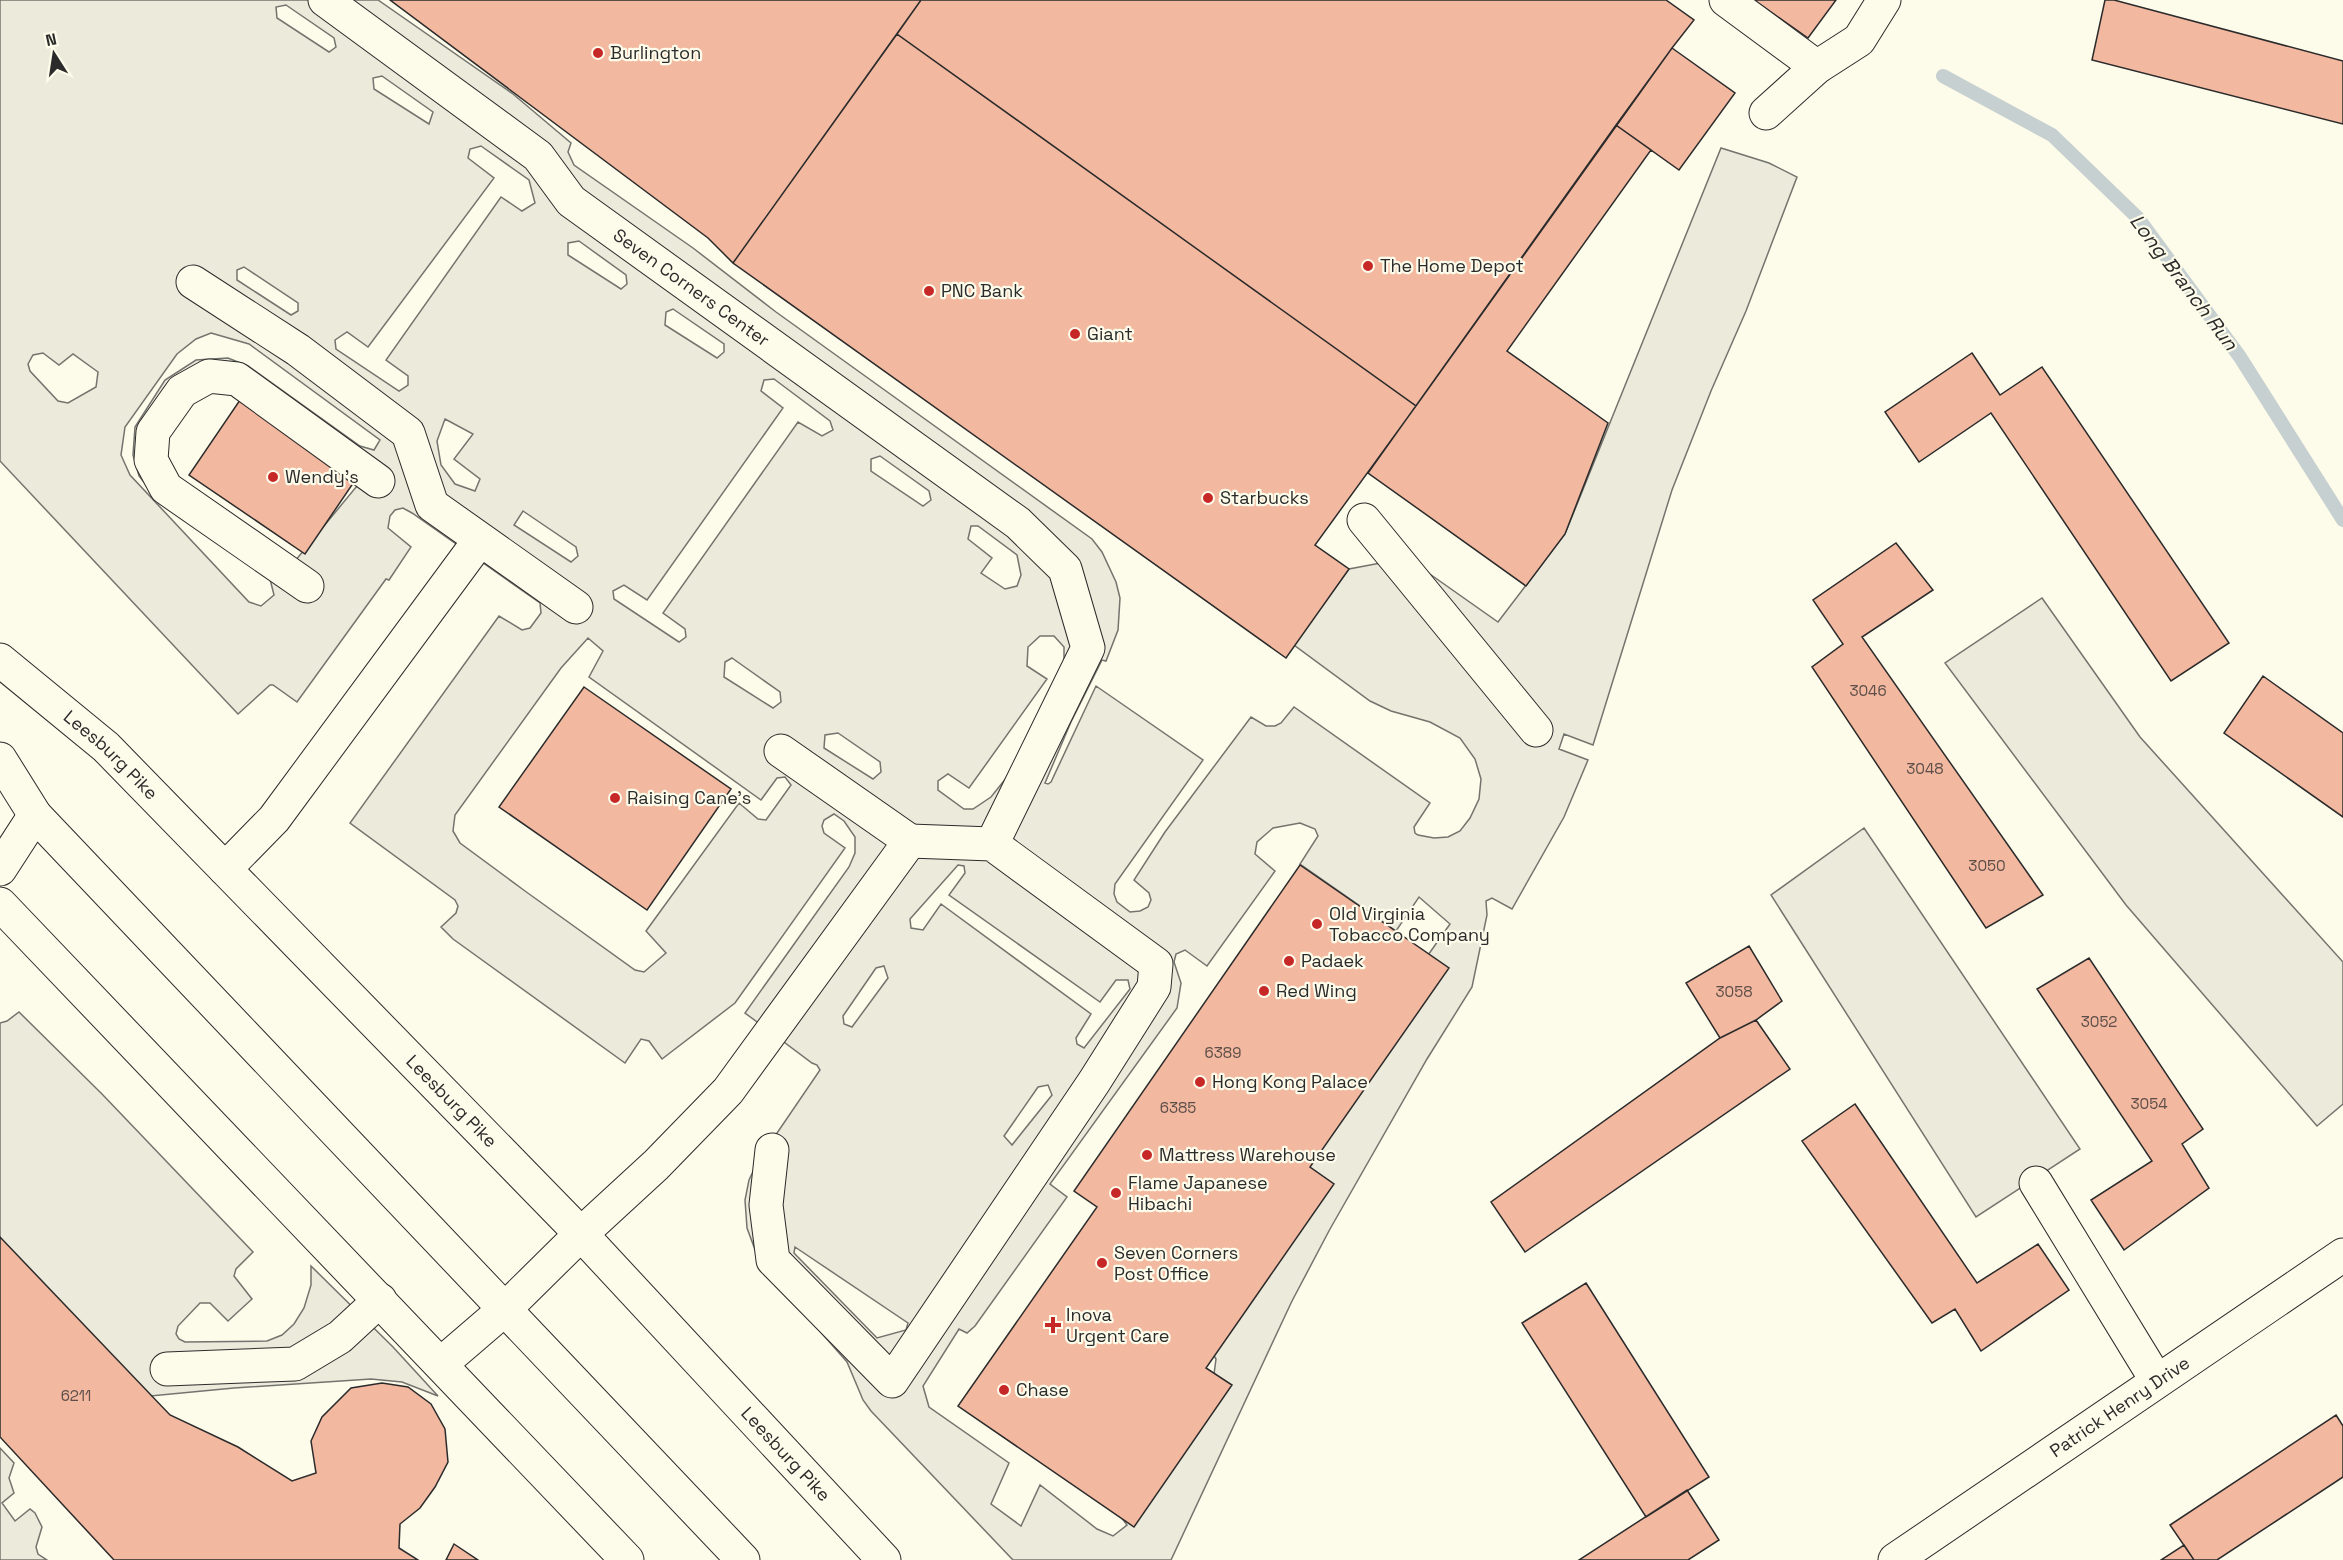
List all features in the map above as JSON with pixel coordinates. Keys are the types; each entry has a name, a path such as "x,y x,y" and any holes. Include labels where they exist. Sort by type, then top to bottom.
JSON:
{"main road":[{"name":"Seven Corners Center","path":"325,0 538,156 571,201 1018,523 1065,569 1088,648 992,844"},
{"path":"1725,0 1817,67"},
{"path":"1766,114 1817,67 1859,40 1884,0"},
{"path":"193,282 298,351 408,432 432,505 576,608"},
{"path":"307,586 166,488 151,460 153,432 182,391 209,376 237,379 378,481"},
{"path":"1364,520 1536,730"},
{"path":"225,869 274,819 479,540"},
{"name":"Leesburg Pike","path":"0,660 106,747 581,1234 884,1560"},
{"path":"772,1150 766,1205 773,1260 892,1381 1094,1082 1154,987 1156,964 992,844 910,840 781,751"},
{"path":"0,759 35,815 743,1560"},
{"path":"0,869 35,815"},
{"path":"441,1364 505,1309 581,1234 656,1165 728,1091 910,840"},
{"path":"0,904 627,1560"},
{"path":"2036,1183 2157,1381"},
{"name":"Patrick Henry Drive","path":"1915,1554 2157,1381 2343,1255"},
{"path":"167,1369 295,1364 340,1337 380,1300"}],"shaded area":[{"path":"0,0 378,0 513,94 571,143 568,152 574,165 693,248 776,312 1092,539 1102,552 1116,582 1120,598 1118,630 1106,661 1102,660 1071,722 1045,783 1051,782 1096,686 1203,760 1115,884 1114,894 1117,902 1130,912 1140,911 1148,907 1151,900 1149,893 1134,880 1165,832 1251,717 1266,726 1275,726 1281,723 1294,707 1430,803 1414,827 1415,833 1434,838 1448,837 1460,831 1470,818 1479,799 1481,779 1475,759 1460,738 1430,722 1391,711 1370,701 1294,645 1349,569 1407,558 1498,622 1565,534 1721,148 1769,163 1797,177 1746,311 1672,490 1593,745 1564,734 1559,749 1588,760 1564,817 1512,909 1492,898 1486,901 1487,915 1472,987 1427,1059 1330,1229 1292,1301 1171,1560 1013,1560 871,1411 863,1400 847,1362 760,1263 747,1228 745,1200 749,1180 758,1161 820,1070 817,1065 745,1013 849,867 855,853 855,837 844,821 834,814 824,820 822,826 824,833 845,848 735,1003 662,1059 649,1041 641,1039 625,1063 453,939 441,927 456,913 458,906 455,900 350,823 499,616 522,630 530,628 541,613 540,603 412,513 403,508 395,510 390,516 388,528 411,547 389,580 386,579 297,702 270,685 238,714 0,461","holes":["286,5 334,38 336,47 329,52 277,18 276,7","382,76 433,112 429,124 374,89 373,78","481,146 529,180 535,203 522,211 501,197 386,360 408,376 408,385 399,391 336,349 335,340 347,332 368,347 494,178 468,158 470,149","579,241 626,275 627,284 621,289 568,255 568,243","244,267 298,303 298,311 291,315 237,280 237,270","673,309 724,344 724,352 717,358 665,325 666,312","211,333 249,344 380,440 374,450 360,446 248,366 228,358 196,360 165,380 135,427 133,455 139,476 154,495 270,579 274,595 261,606 249,602 130,475 121,455 125,427 177,354 196,339","43,353 59,365 73,354 98,372 96,387 68,403 58,401 30,371 28,364 33,355","211,379 357,486 295,561 177,481 156,446","774,379 830,421 833,430 822,436 798,422 663,613 685,629 686,637 679,642 614,599 613,591 624,585 647,600 783,408 761,391 764,380","445,419 473,434 454,459 480,479 475,491 455,484 441,465 437,441","880,456 929,491 931,500 923,506 871,471 871,459","523,511 576,547 578,556 571,562 514,525","971,526 978,526 1017,555 1021,575 1017,586 1005,589 981,573 992,558 968,539","1040,636 1054,636 1064,647 1064,664 1007,777 991,797 973,809 964,809 938,790 938,781 948,774 969,788 1047,679 1027,666 1028,647","588,638 603,651 589,677 761,800 777,778 785,777 791,785 766,820 758,819 739,803 646,931 666,953 644,972 635,970 525,891 460,843 453,831 455,815 561,668","732,658 780,692 781,702 773,708 724,677 725,662","838,733 880,762 881,772 873,779 824,748 825,735","1300,823 1315,829 1318,836 1300,864 1396,931 1419,897 1450,924 1353,1061 1204,1339 1216,1359 1213,1382 1118,1513 1127,1525 1113,1536 1097,1529 1040,1485 1021,1526 991,1504 1009,1463 929,1407 923,1386 959,1329 967,1333 975,1326 1067,1197 1050,1184 1177,1008 1181,983 1174,962 1176,954 1185,950 1207,966 1275,871 1255,854 1257,842 1273,828","958,865 964,866 965,873 949,895 1100,1002 1116,980 1128,980 1130,989 1084,1048 1077,1044 1076,1038 1091,1014 941,904 923,930 911,928 910,919","884,966 888,978 852,1027 844,1024 843,1016 876,968","1048,1085 1052,1095 1012,1145 1004,1136 1038,1087","795,1247 908,1323 906,1330 877,1338 794,1253"]},
{"path":"2042,598 2140,737 2343,962 2343,1104 2317,1126 2126,905 1945,663"},
{"path":"1864,828 2080,1149 1976,1217 1771,895"},
{"path":"19,1012 102,1094 253,1252 236,1269 234,1276 252,1299 228,1321 210,1303 200,1303 178,1326 176,1334 179,1339 185,1342 267,1341 282,1335 294,1324 304,1308 311,1285 311,1266 393,1347 438,1396 402,1382 371,1379 234,1388 119,1399 0,1271 0,1023"},
{"path":"0,1448 14,1463 9,1478 14,1493 2,1503 15,1521 30,1509 35,1513 42,1527 36,1547 38,1554 47,1560 0,1560"}],"building":[{"path":"390,0 921,0 733,263 708,238"},
{"name":"The Home Depot","path":"921,0 1666,0 1694,20 1416,406 897,34"},
{"path":"1754,0 1836,0 1808,38"},
{"path":"2105,0 2114,0 2343,61 2343,124 2092,60"},
{"name":"Giant","path":"897,34 1416,406 1315,545 1349,569 1286,658 733,263"},
{"path":"1672,48 1735,93 1679,170 1616,125"},
{"path":"1616,125 1651,150 1507,351 1608,423 1565,534 1526,586 1368,473"},
{"path":"1972,353 2000,395 2042,367 2229,643 2171,681 1991,413 1919,462 1885,412"},
{"name":"Wendy's","path":"240,400 356,479 305,554 189,475"},
{"path":"1896,543 1933,590 1862,637 2043,895 1986,928 1812,667 1843,644 1813,600"},
{"path":"2263,676 2343,733 2343,817 2224,733"},
{"name":"Raising Cane's","path":"584,687 731,789 647,910 499,807"},
{"path":"1300,865 1449,968 1310,1167 1334,1184 1206,1368 1232,1385 1134,1527 958,1406 1097,1207 1074,1191"},
{"path":"1749,946 1782,1001 1756,1020 1720,1038 1686,983"},
{"path":"2089,958 2203,1129 2182,1144 2209,1188 2124,1250 2091,1200 2152,1161 2037,989"},
{"path":"1756,1020 1790,1069 1525,1252 1491,1202 1720,1038"},
{"path":"1855,1104 1977,1283 2038,1244 2069,1290 1981,1351 1955,1309 1932,1323 1802,1141"},
{"path":"0,1237 170,1415 238,1447 292,1481 316,1473 311,1441 322,1417 351,1388 382,1383 408,1387 431,1404 445,1429 448,1462 435,1487 420,1508 400,1524 399,1548 418,1560 114,1560 0,1437"},
{"path":"1586,1283 1709,1477 1646,1517 1522,1323"},
{"path":"2336,1415 2343,1426 2343,1477 2217,1560 2194,1560 2170,1525"},
{"path":"1687,1490 1719,1540 1688,1560 1579,1560"},
{"path":"454,1544 478,1560 446,1560"},
{"path":"2184,1545 2194,1560 2161,1560"}],"waterway":[{"name":"Long Branch Run","path":"1943,76 2052,135 2138,218 2240,357 2343,520"}],"place":[{"name":"Burlington","path":"598,53"},
{"name":"The Home Depot","path":"1368,266"},
{"name":"PNC Bank","path":"929,291"},
{"name":"Giant","path":"1075,334"},
{"name":"Wendy's","path":"273,477"},
{"name":"Starbucks","path":"1208,498"},
{"name":"Raising Cane's","path":"615,798"},
{"name":"Old Virginia Tobacco Company","path":"1317,924"},
{"name":"Padaek","path":"1289,961"},
{"name":"Red Wing","path":"1264,991"},
{"name":"Hong Kong Palace","path":"1200,1082"},
{"name":"Mattress Warehouse","path":"1147,1155"},
{"name":"Flame Japanese Hibachi","path":"1116,1193"},
{"name":"Seven Corners Post Office","path":"1102,1263"},
{"name":"Inova Urgent Care","path":"1053,1325"},
{"name":"Chase","path":"1004,1390"}]}
